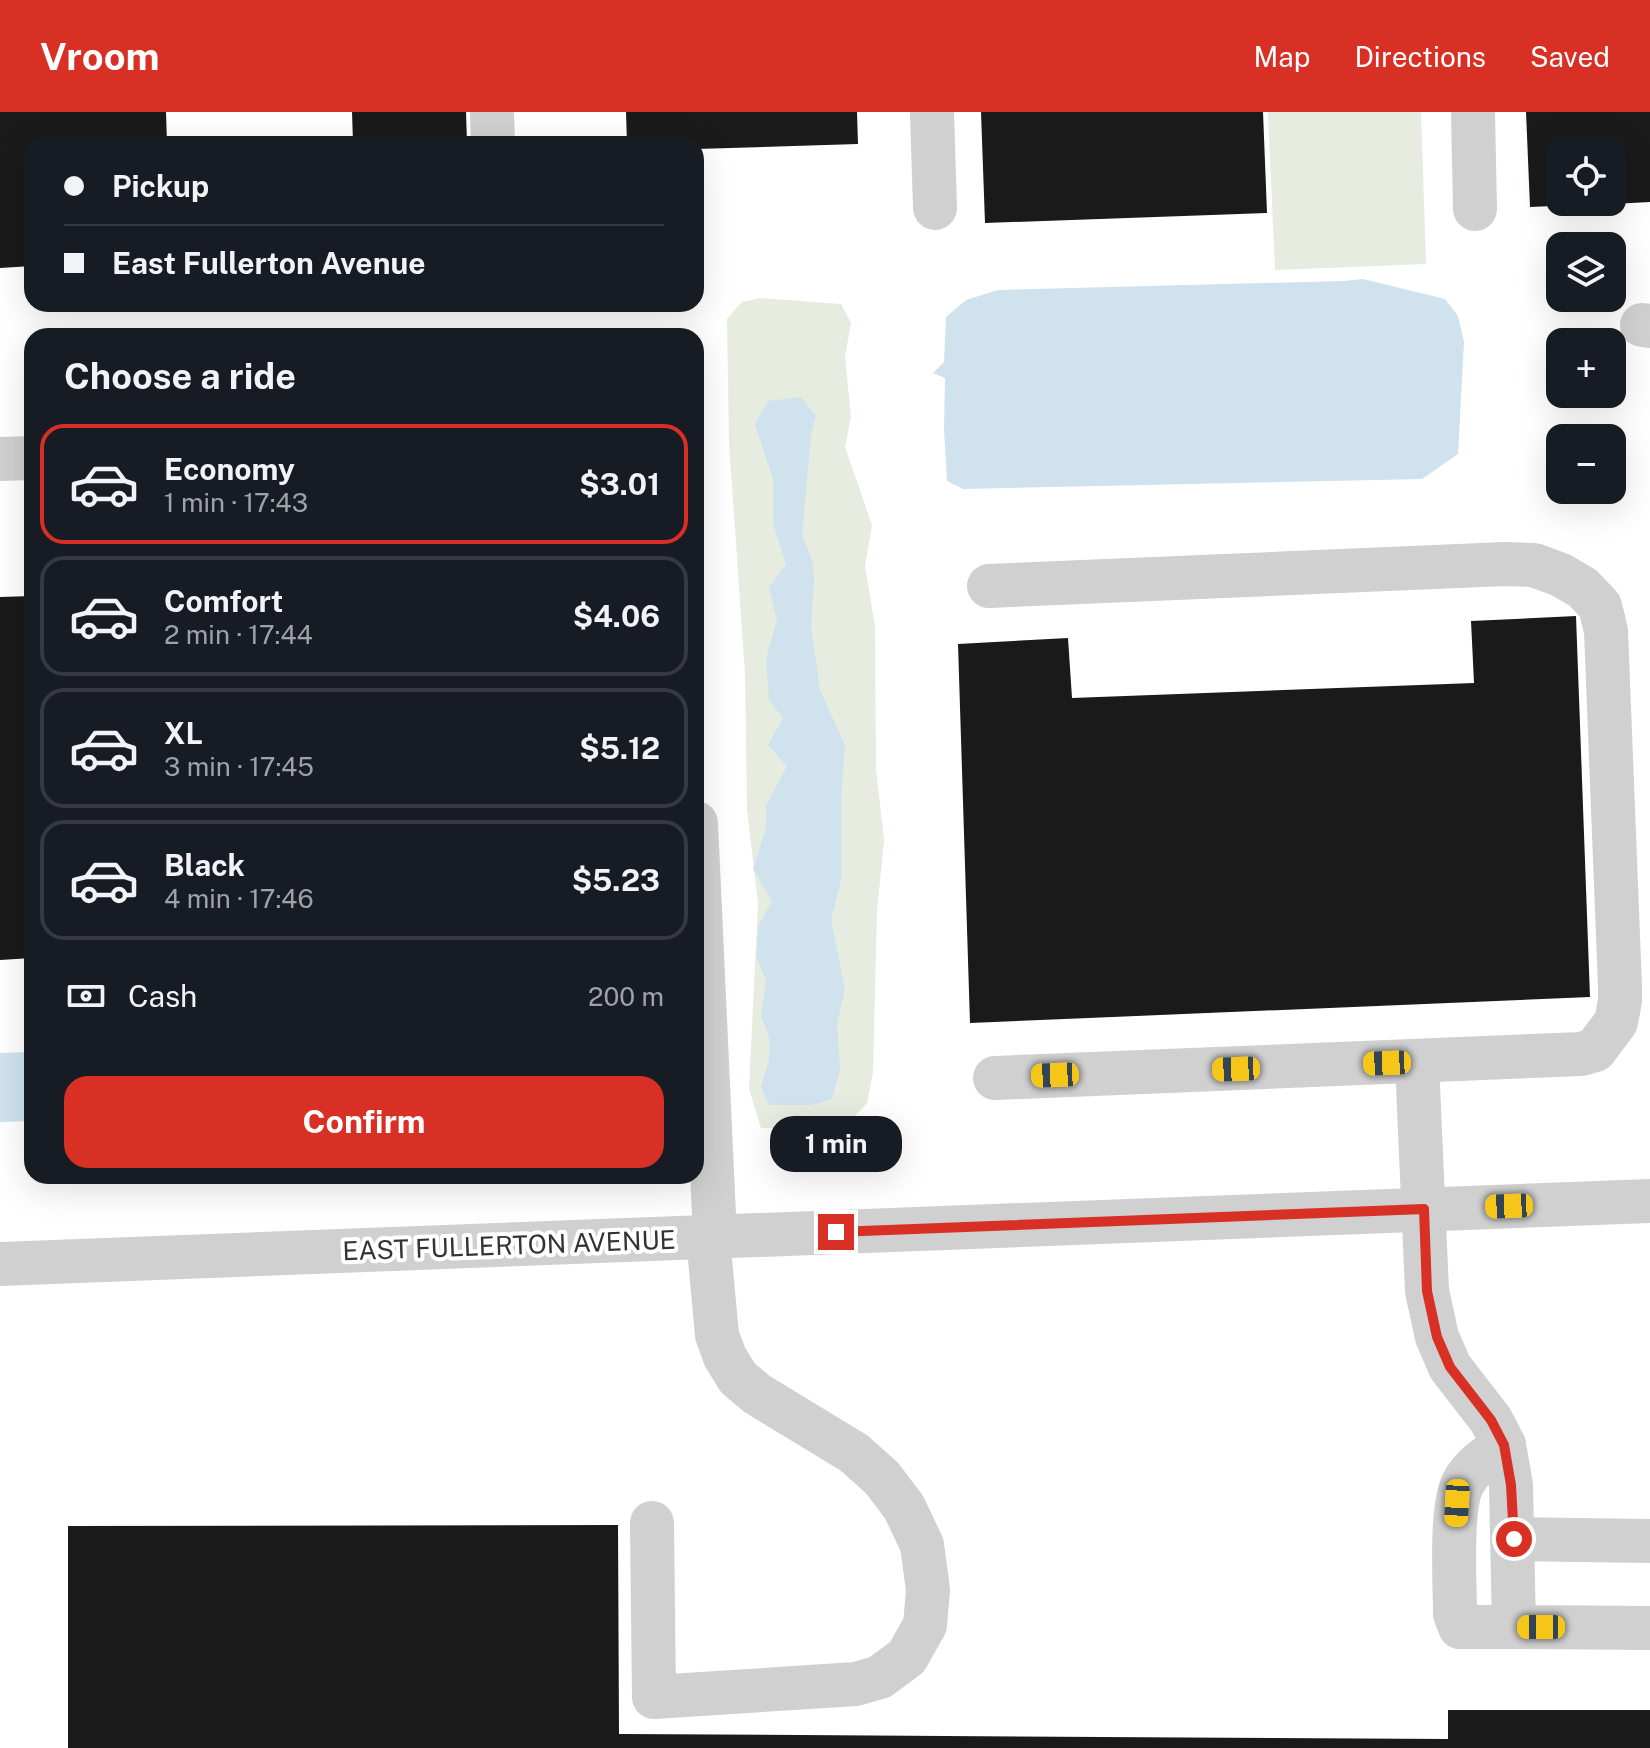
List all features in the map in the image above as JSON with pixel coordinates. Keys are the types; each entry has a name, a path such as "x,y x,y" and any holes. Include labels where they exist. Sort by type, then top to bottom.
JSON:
{"street":[{"path":"492,112 493,136"},
{"path":"932,112 935,208"},
{"path":"1473,112 1475,209"},
{"path":"0,459 24,458"},
{"path":"989,586 1520,564 1534,565 1561,575 1583,588 1600,606 1606,631 1620,1001 1616,1022 1595,1050 1581,1054 995,1078"},
{"path":"1417,1062 1427,1291 1437,1337 1450,1367 1491,1420 1504,1445 1511,1485 1514,1539 1514,1627"},
{"path":"652,1523 654,1697 856,1684 880,1677 907,1657 925,1625 928,1590 922,1545 904,1507 882,1478 854,1453 757,1394 738,1378 725,1357 717,1335 704,1082"},
{"name":"EAST FULLERTON AVENUE","path":"0,1264 1650,1201"},
{"path":"1504,1445 1477,1464 1463,1484 1457,1503 1455,1614 1460,1627 1650,1628"},
{"path":"1514,1539 1650,1541"}],"shaded area":[{"path":"1268,112 1421,112 1426,264 1275,270"},
{"path":"760,298 841,304 851,323 845,357 851,417 845,447 872,525 865,566 875,627 876,768 884,841 877,911 873,1072 867,1103 850,1121 813,1129 761,1128 749,1089 758,904 747,809 745,674 729,442 727,319 742,302"}],"water":[{"path":"1363,279 1445,299 1458,316 1464,342 1458,454 1422,479 963,489 947,481 945,378 933,373 944,362 946,317 966,300 998,290"},
{"path":"801,397 816,416 811,435 802,535 813,563 811,626 820,690 845,745 841,880 831,920 845,989 837,1024 840,1069 832,1099 811,1105 769,1105 761,1087 769,1060 769,1038 761,1015 766,981 756,955 759,924 772,901 753,869 766,828 766,806 787,766 768,745 783,718 769,700 766,659 777,620 769,588 786,564 773,523 773,479 755,424 768,401"},
{"path":"24,1052 24,1121 0,1122 0,1053"}],"building":[{"path":"0,112 166,112 167,136 24,136 24,266 0,268"},
{"path":"352,112 466,112 467,136 353,136"},
{"path":"626,112 857,112 858,144 704,149 704,136 627,136"},
{"path":"981,112 1263,112 1267,213 985,223"},
{"path":"1526,112 1650,112 1650,202 1626,203 1626,136 1546,136 1546,206 1530,207"},
{"path":"24,596 24,958 0,960 0,597"},
{"path":"1576,616 1590,997 970,1023 958,644 1068,638 1072,698 1474,683 1471,621"},
{"path":"618,1525 619,1734 1448,1739 1448,1710 1650,1710 1650,1748 68,1748 68,1526"}],"route":[{"path":"836,1232 1424,1209 1427,1291 1437,1337 1450,1367 1491,1420 1504,1445 1511,1485 1514,1539"}]}
